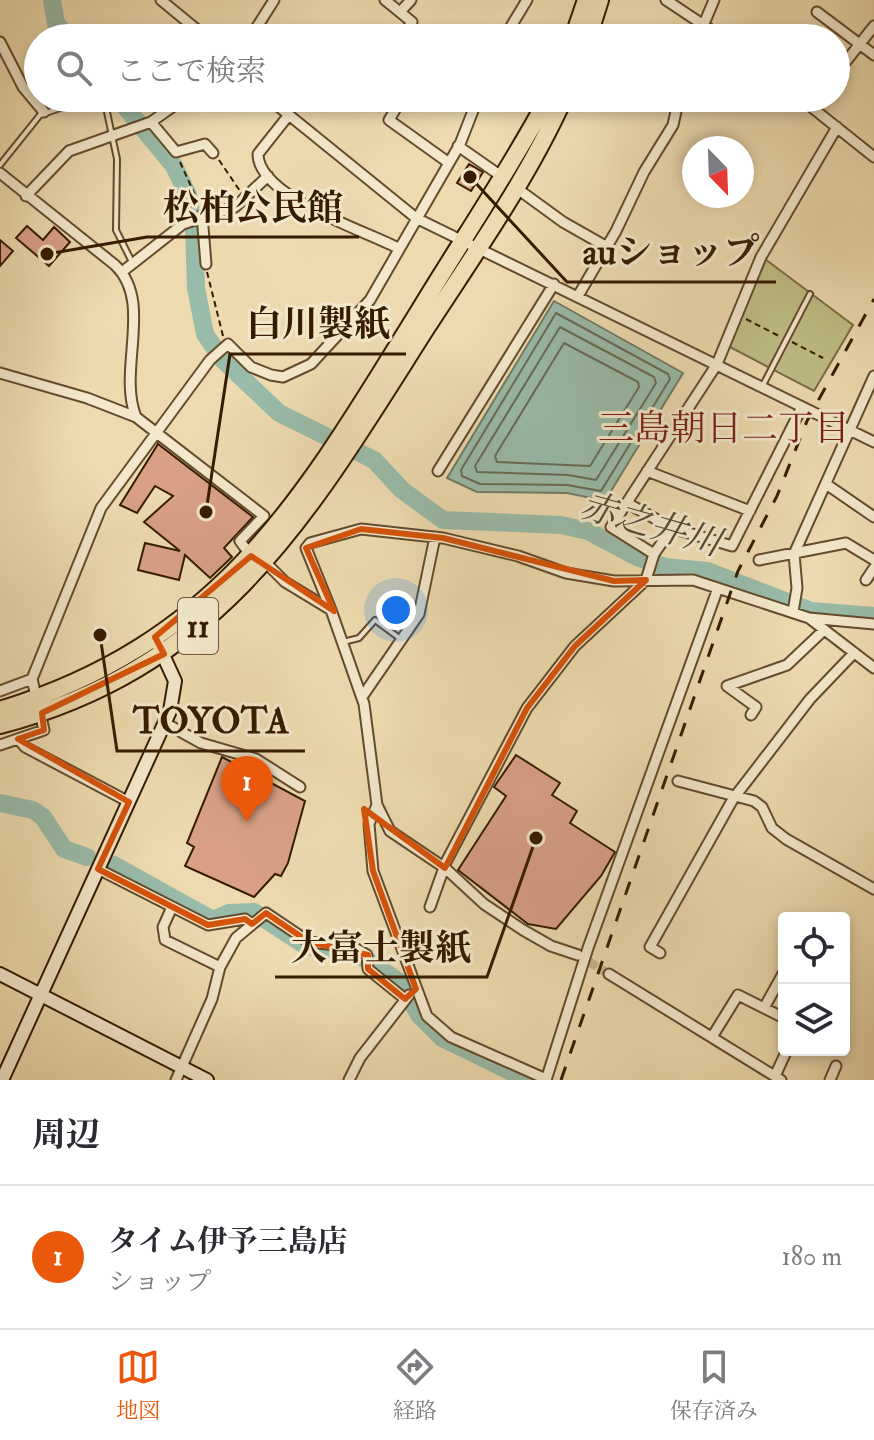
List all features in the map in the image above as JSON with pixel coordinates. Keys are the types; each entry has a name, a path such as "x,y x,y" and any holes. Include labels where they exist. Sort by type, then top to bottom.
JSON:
{"highway":[{"path":"578,24 586,0"},
{"path":"592,24 600,0"},
{"name":"11","path":"358,423 462,240 540,112"},
{"name":"11","path":"0,710 86,696 164,654 236,595 258,559 338,454 478,248 556,112"},
{"name":"11","path":"0,725 155,637 258,559"}],"street":[{"path":"161,0 190,24"},
{"path":"385,0 411,24"},
{"path":"400,12 411,0"},
{"path":"512,24 527,0"},
{"path":"666,0 706,24"},
{"path":"703,22 714,0"},
{"path":"258,24 270,2"},
{"path":"817,12 834,24"},
{"path":"850,58 874,26"},
{"path":"850,35 874,55"},
{"path":"0,42 5,58 24,88"},
{"path":"26,196 69,151 113,138 151,122 165,112"},
{"path":"284,112 416,218 874,442"},
{"path":"395,112 389,120 402,136 449,163"},
{"path":"0,745 44,730 32,679 101,508 157,431 222,348 251,367 283,377 311,364 370,300 449,163 472,112"},
{"path":"578,296 607,247 644,172 673,125 676,112"},
{"path":"820,112 874,157"},
{"path":"288,116 258,154 268,176 318,213 398,248"},
{"path":"151,122 174,151 205,144 213,153"},
{"path":"653,556 611,527 717,364 761,257 837,127"},
{"path":"458,146 501,176"},
{"path":"0,173 122,272 133,295 130,388 136,417"},
{"path":"122,272 187,222 235,207 268,176"},
{"path":"515,187 563,222 607,247"},
{"path":"202,215 206,264"},
{"path":"438,471 554,284"},
{"path":"0,373 87,398 136,417 157,431 264,516 240,541 285,582 331,610"},
{"path":"794,610 794,554 852,431 874,376"},
{"path":"627,503 672,528 732,546 802,407"},
{"path":"647,471 750,511"},
{"path":"826,484 874,517"},
{"path":"430,907 445,868 527,708 575,646 647,575 653,556 672,528"},
{"path":"578,955 551,946 523,930 484,904 445,868 390,831 377,805 362,697 306,548 310,543 361,529 435,537 518,556 566,573 614,581 647,575 693,580 794,610 874,668"},
{"path":"362,697 404,642 419,614 435,537"},
{"path":"759,560 846,543 873,556"},
{"path":"866,580 874,568"},
{"path":"377,805 369,824 373,871 427,1016 451,1037 546,1079 588,948 718,588"},
{"path":"809,618 874,624"},
{"path":"751,715 756,707 727,686 787,665 824,630"},
{"path":"2,1080 165,723 175,694 172,671 155,637"},
{"path":"660,953 650,947 737,796 810,699 854,653"},
{"path":"0,691 32,679"},
{"path":"165,723 201,743 256,759 300,787"},
{"path":"18,739 25,747 129,802"},
{"path":"678,781 737,796 762,807 772,828 786,839 874,889"},
{"path":"98,869 208,925 257,920 309,942 353,947 406,999"},
{"path":"172,907 163,927 165,940 220,967"},
{"path":"176,1080 212,999 220,967 236,938 257,920"},
{"path":"0,974 207,1080"},
{"path":"609,974 778,1078 785,1056"},
{"path":"764,1008 778,983"},
{"path":"349,1080 360,1058 415,990"},
{"path":"712,1037 738,995 778,1015"},
{"path":"830,1080 836,1066"}],"lane":[{"path":"0,165 44,112"},
{"path":"107,112 117,159 116,230 133,264"},
{"path":"762,387 810,294"},
{"path":"343,642 359,638 375,620 404,642"}],"path":[{"path":"174,151 194,185 202,215"},
{"path":"213,153 247,198"},
{"path":"206,264 222,348"}],"highlighted area":[{"path":"361,529 443,538 614,581 646,580 575,646 527,708 445,868 364,809 373,871 416,989 405,999 368,969 368,955 309,942 266,913 252,924 245,919 208,925 98,869 129,802 18,739 44,730 42,713 164,654 155,637 251,556 334,611 306,548"}],"shaded area":[{"path":"765,259 853,325 814,391 728,346"}],"water":[{"path":"554,301 683,373 605,501 567,493 477,492 447,478"}],"building":[{"path":"469,164 483,172 471,191 457,183"},
{"path":"27,226 43,240 54,227 70,242 49,266 16,238"},
{"path":"0,240 13,251 0,266"},
{"path":"158,444 253,517 224,548 232,557 210,578 185,555 179,580 138,570 145,543 180,551 144,522 173,496 155,486 137,513 120,505"},
{"path":"516,755 560,783 552,795 577,811 570,823 615,852 601,876 556,929 528,924 458,870 506,796 494,787"},
{"path":"222,757 305,801 288,863 281,876 275,874 254,897 185,866 194,847 187,843"}],"waterway":[{"name":"赤之井川","path":"52,0 57,24"},
{"name":"赤之井川","path":"130,112 174,166 188,195 194,229 196,288 205,334 222,359 279,413 374,460 402,490 443,520 561,525 588,531 637,557 665,567 707,571 811,611 874,616"},
{"path":"0,803 33,810 43,817 64,849 87,857"},
{"path":"114,865 213,920 229,913 254,912 306,946 362,957 401,983 419,1015 442,1038 528,1080"}],"tunnel":[{"path":"578,955 609,974"}],"railway":[{"path":"561,1080 738,571 777,496 807,421 874,299"}],"place":[{"name":"auショップ","path":"470,177"},
{"name":"松柏公民館","path":"47,254"},
{"name":"白川製紙","path":"206,512"},
{"name":"TOYOTA","path":"100,635"},
{"name":"タイム伊予三島店","path":"247,822"},
{"name":"大富士製紙","path":"536,838"}],"district":[{"name":"三島朝日二丁目","path":"724,427"}]}
